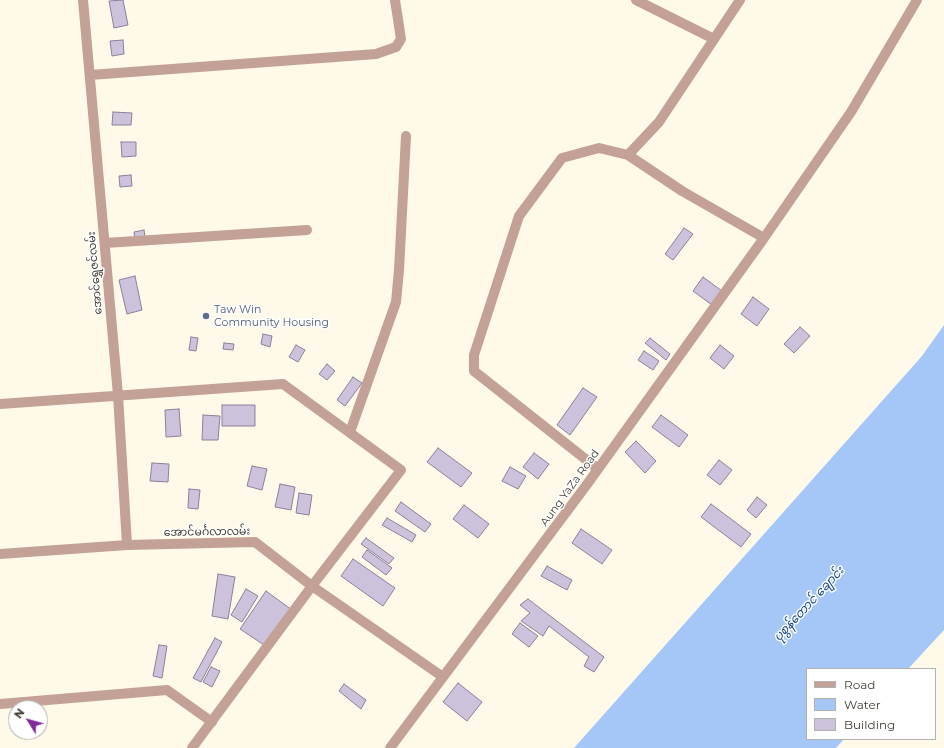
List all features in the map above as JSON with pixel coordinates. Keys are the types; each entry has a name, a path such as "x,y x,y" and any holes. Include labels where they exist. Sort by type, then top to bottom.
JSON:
{"street":[{"name":"အောင်ရွှေဇင်လမ်း","path":"83,0 118,395 126,545"},
{"path":"90,75 376,54 396,48 401,39 395,0"},
{"path":"636,0 714,39"},
{"path":"628,155 658,122 740,0"},
{"name":"Aung YaZa Road","path":"390,748 598,469 764,238 851,112 917,0"},
{"path":"350,432 396,302 406,136"},
{"path":"598,469 474,371 474,355 519,216 562,158 599,148 628,155 682,191 764,238"},
{"path":"105,244 307,230"},
{"path":"0,404 283,384 401,470 312,586 192,748"},
{"name":"အောင်မင်္ဂလာလမ်း","path":"0,554 126,545 255,542 312,586 443,677"},
{"path":"0,704 167,690 212,722"}],"water":[{"name":"ပုစွန်တောင် ချောင်း","path":"944,325 944,630 909,668 806,668 806,740 843,740 836,748 574,748 922,356"}],"building":[{"path":"123,0 128,25 114,28 109,1"},
{"path":"123,40 124,54 112,56 110,41"},
{"path":"113,112 132,113 131,125 112,125"},
{"path":"121,142 136,142 136,156 122,157"},
{"path":"131,175 132,186 120,187 119,176"},
{"path":"684,228 693,234 673,260 665,254"},
{"path":"144,230 145,237 135,239 134,232"},
{"path":"135,276 142,310 127,314 119,280"},
{"path":"703,277 722,291 712,305 693,291"},
{"path":"753,297 769,309 757,326 741,314"},
{"path":"800,327 810,336 794,353 784,344"},
{"path":"263,334 272,336 270,347 261,344"},
{"path":"191,337 198,338 196,351 189,350"},
{"path":"650,338 670,354 666,360 645,343"},
{"path":"224,343 234,344 233,350 223,349"},
{"path":"296,345 305,350 298,362 289,357"},
{"path":"720,345 734,356 724,369 710,358"},
{"path":"644,351 659,361 653,370 638,360"},
{"path":"327,364 335,371 327,380 319,374"},
{"path":"353,377 362,383 345,406 337,400"},
{"path":"583,388 597,397 570,435 557,425"},
{"path":"222,405 255,405 255,426 222,426"},
{"path":"179,409 181,436 166,437 165,410"},
{"path":"203,415 220,416 218,440 202,440"},
{"path":"661,415 688,435 679,447 652,427"},
{"path":"636,441 656,461 645,473 625,452"},
{"path":"438,448 472,473 461,487 427,462"},
{"path":"534,453 549,464 538,479 523,467"},
{"path":"719,460 732,470 720,485 707,475"},
{"path":"152,463 169,464 168,482 150,481"},
{"path":"252,466 267,469 262,490 247,486"},
{"path":"510,467 526,476 518,489 502,481"},
{"path":"280,484 295,487 291,510 275,507"},
{"path":"189,489 200,490 198,509 188,508"},
{"path":"299,493 312,495 309,515 296,513"},
{"path":"757,497 767,505 756,518 747,510"},
{"path":"401,502 431,524 425,532 395,511"},
{"path":"711,504 751,534 741,547 701,517"},
{"path":"464,505 489,524 478,538 453,519"},
{"path":"387,518 416,535 412,542 382,525"},
{"path":"581,529 612,550 602,564 572,543"},
{"path":"366,538 394,558 389,564 361,544"},
{"path":"367,550 392,568 386,575 362,557"},
{"path":"353,559 395,588 383,606 341,576"},
{"path":"547,566 572,580 567,590 541,576"},
{"path":"218,574 235,577 228,619 212,616"},
{"path":"246,589 258,596 242,622 231,615"},
{"path":"266,591 292,610 267,647 240,629"},
{"path":"528,599 604,657 594,672 584,666 589,657 549,626 543,636 521,621 530,613 520,605"},
{"path":"520,623 538,636 529,647 512,634"},
{"path":"215,638 222,642 201,682 193,678"},
{"path":"159,645 167,646 162,678 153,676"},
{"path":"211,667 220,671 212,687 203,682"},
{"path":"458,683 482,702 467,721 443,702"},
{"path":"344,684 366,700 361,709 339,691"}],"place":[{"name":"Taw Win Community Housing","path":"206,316"}]}
